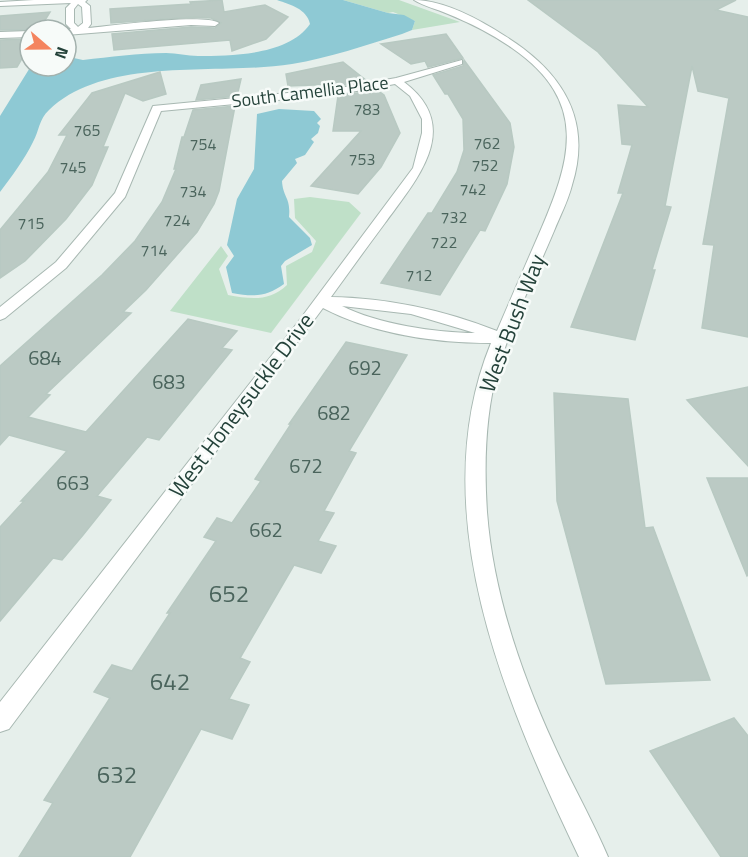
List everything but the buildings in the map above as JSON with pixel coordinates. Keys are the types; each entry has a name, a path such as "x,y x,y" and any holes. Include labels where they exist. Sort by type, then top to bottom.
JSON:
{"street":[{"path":"69,18 70,8 78,0"},
{"path":"78,0 86,6 87,24 78,32"},
{"path":"0,4 82,0"},
{"name":"West Bush Way","path":"417,0 482,26 524,52 555,85 567,106 573,126 573,160 566,186 501,338 483,394 476,455 476,511 484,566 497,622 534,728 564,798 594,857"},
{"path":"78,32 191,22 215,23"},
{"path":"0,35 18,34"},
{"name":"South Camellia Place","path":"0,315 61,265 121,194 157,108 340,91 397,81 459,62"},
{"name":"West Honeysuckle Drive","path":"0,721 321,301 419,168 429,133 428,119 414,94 397,81"},
{"path":"321,301 354,318 448,338 501,338"}],"green space":[{"path":"343,0 399,0 460,22 412,30 415,21 393,12 388,13"},
{"path":"310,197 349,202 361,213 271,333 170,311 221,246 228,256 219,269 228,295 266,297 287,285 286,266 312,252 316,241 295,218 294,199"}],"water":[{"path":"277,0 343,0 388,13 404,15 415,21 412,30 402,34 347,51 292,64 164,71 132,74 101,81 73,93 49,110 41,121 26,155 0,192 0,116 24,78 78,78 78,59 156,53 198,56 227,55 274,48 301,34 310,24 306,15 293,6"},
{"path":"279,109 314,111 321,119 317,123 320,126 318,133 311,139 314,142 305,155 295,159 297,163 282,181 289,205 289,217 310,238 312,245 285,261 281,266 284,284 278,288 260,295 232,293 226,267 234,256 227,245 237,199 254,169 257,114"}]}
